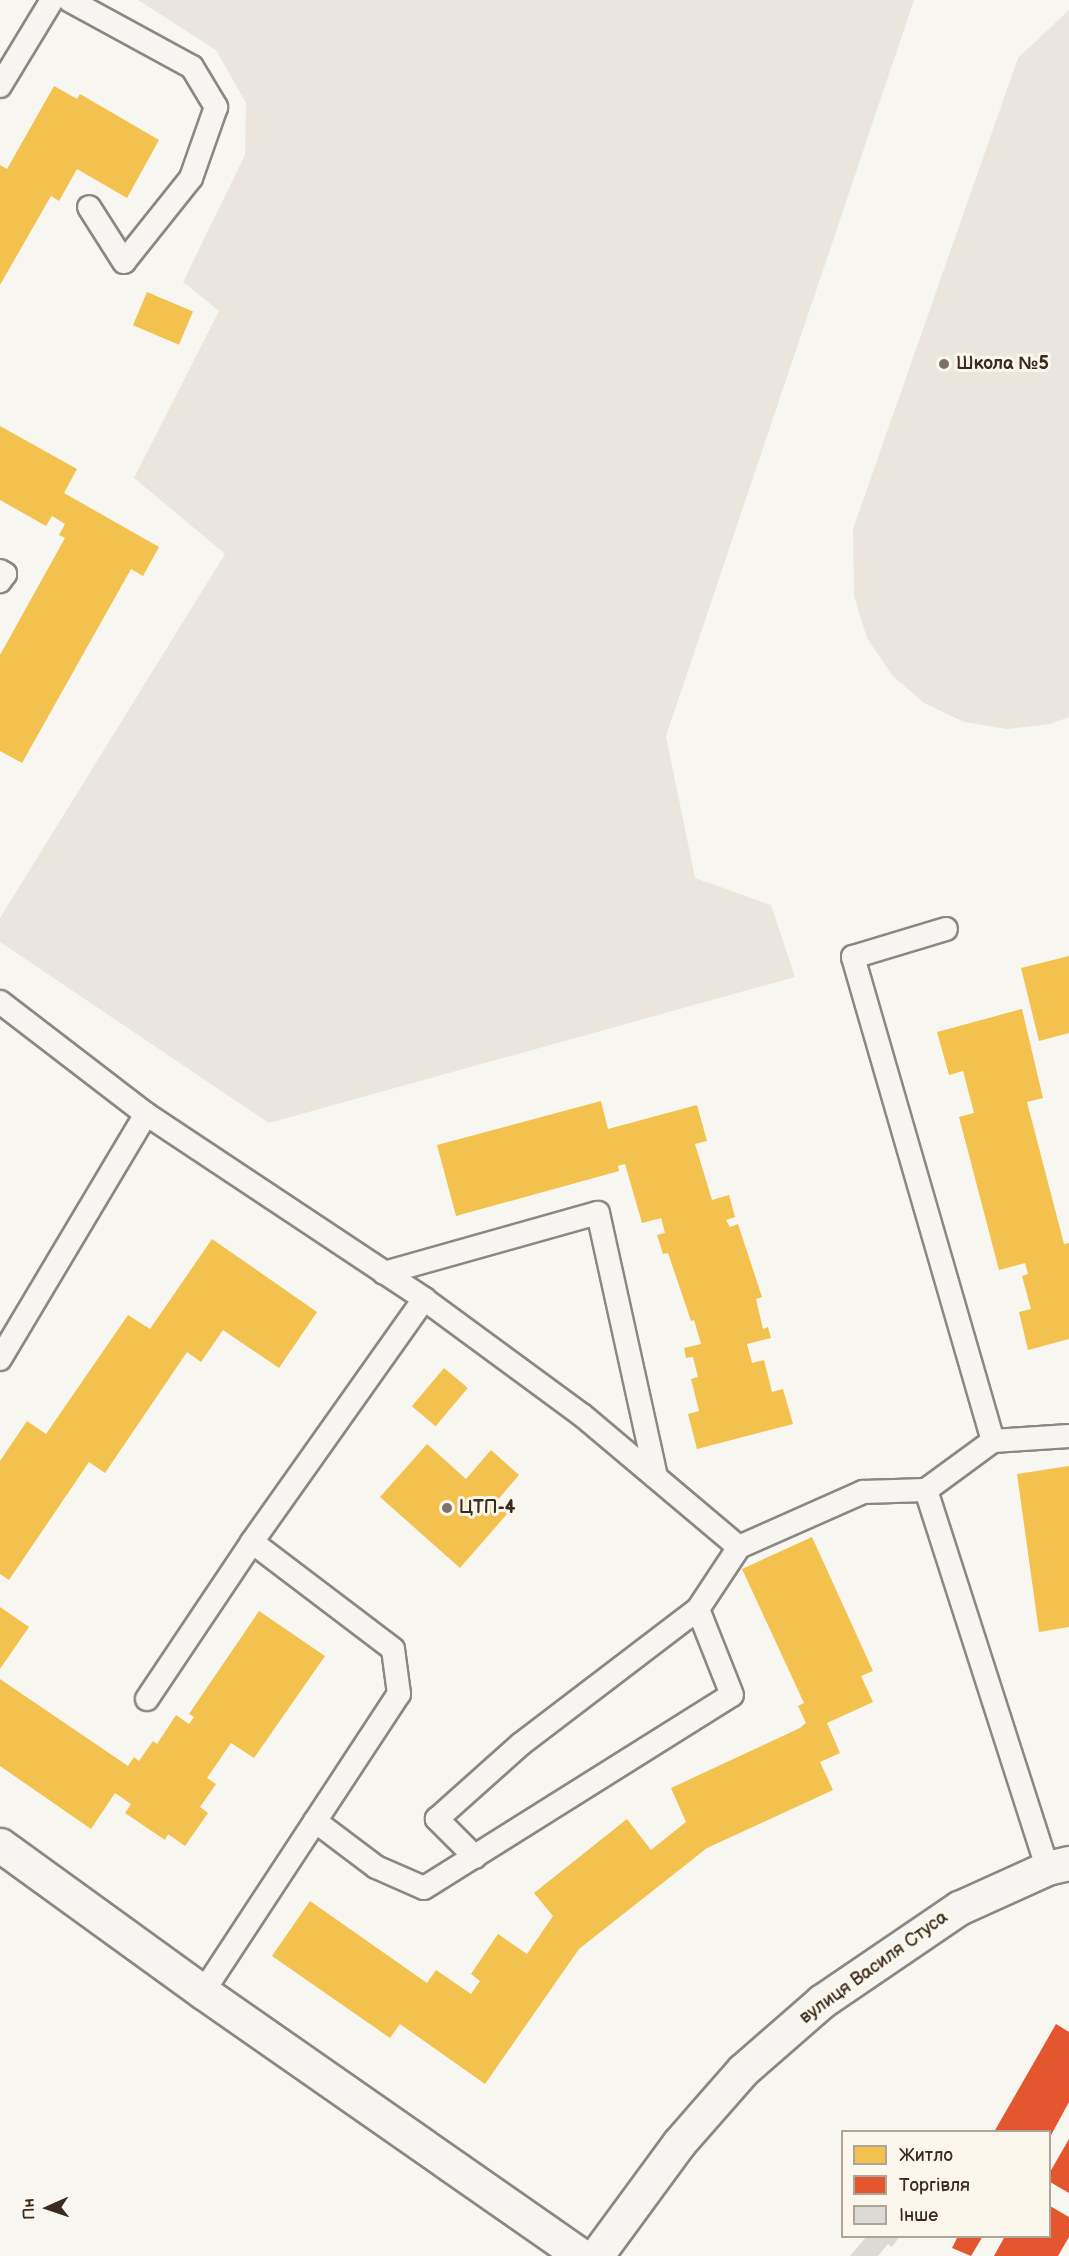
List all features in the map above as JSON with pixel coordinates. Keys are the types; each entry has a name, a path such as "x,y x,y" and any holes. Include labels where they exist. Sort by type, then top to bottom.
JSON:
{"street":[{"path":"0,1845 203,1992 581,2256"},
{"name":"вулиця Василя Стуса","path":"596,2256 679,2143 743,2070 822,2001 959,1908 1058,1865"}],"lane":[{"path":"0,86 52,0"},
{"path":"69,0 192,67 216,107 191,178 124,262 89,207"},
{"path":"0,571 5,574 0,581"},
{"path":"946,928 853,957 993,1441"},
{"path":"0,1002 146,1114 424,1299 582,1415 739,1547"},
{"path":"0,1359 146,1114"},
{"path":"384,1273 598,1213 656,1477"},
{"path":"147,1699 252,1542 424,1299"},
{"path":"475,1857 437,1819 521,1744 698,1609 739,1547 863,1492 926,1490 993,1441 1069,1436"},
{"path":"926,1490 1058,1865"},
{"path":"203,1992 399,1694 393,1649 252,1542"},
{"path":"315,1821 376,1867 424,1888 732,1695 698,1609"}],"shaded area":[{"path":"138,0 914,0 666,736 695,878 771,905 795,977 269,1123 0,942 0,918 225,554 134,478 219,311 183,282 245,155 246,103 216,50"},
{"path":"1069,10 1069,717 1050,724 1007,729 964,722 924,703 892,675 867,638 854,596 853,529 1018,58"}],"building: Житло":[{"path":"54,86 77,99 80,94 159,140 127,198 77,169 59,201 51,196 0,285 0,165 7,169"},
{"path":"147,292 193,312 179,345 133,325"},
{"path":"0,426 77,469 64,493 159,547 143,576 131,569 22,763 0,751 0,655 65,538 59,535 65,524 52,516 46,526 0,500"},
{"path":"1069,956 1069,1033 1039,1041 1021,968"},
{"path":"1022,1009 1043,1098 1027,1102 1064,1244 1069,1243 1069,1339 1028,1350 1019,1312 1031,1309 1022,1276 1028,1274 1025,1263 999,1270 959,1117 974,1113 963,1071 949,1075 937,1032"},
{"path":"601,1101 608,1129 697,1105 707,1141 695,1144 712,1200 729,1195 735,1217 726,1220 730,1227 738,1224 762,1297 756,1299 763,1329 768,1327 771,1338 747,1344 752,1363 764,1360 772,1392 783,1389 793,1424 697,1449 688,1414 699,1411 691,1379 698,1377 693,1357 686,1358 684,1348 701,1344 668,1253 663,1254 657,1235 665,1233 661,1218 642,1223 625,1164 618,1166 619,1171 456,1216 437,1145"},
{"path":"212,1239 317,1312 279,1368 223,1330 201,1362 187,1352 105,1473 89,1462 9,1580 0,1574 0,1461 27,1421 46,1434 128,1315 150,1329"},
{"path":"444,1368 468,1388 436,1426 412,1406"},
{"name":"ЦТП-4","path":"427,1444 466,1479 491,1450 519,1475 495,1503 507,1514 460,1568 380,1497"},
{"path":"1069,1466 1069,1627 1039,1632 1017,1474"},
{"path":"812,1537 873,1671 861,1676 873,1702 827,1723 840,1753 820,1762 833,1790 707,1848 579,1949 485,2084 400,2024 390,2038 272,1956 310,1901 427,1983 436,1970 471,1994 480,1981 471,1974 498,1934 527,1954 553,1916 534,1893 627,1819 651,1850 686,1822 671,1788 800,1728 806,1723 798,1706 804,1703 742,1569"},
{"path":"0,1607 29,1627 0,1669"},
{"path":"259,1611 325,1656 254,1758 231,1743 207,1778 216,1784 200,1807 208,1813 185,1846 168,1834 165,1840 125,1813 131,1804 115,1793 91,1829 0,1766 0,1679 128,1766 134,1757 139,1761 153,1741 157,1744 176,1715 189,1724 194,1717 189,1714"}],"building: Торгівля":[{"path":"1056,2024 1069,2032 1069,2102 1051,2135 1051,2130 995,2130"},
{"path":"1069,2139 1069,2193 1051,2183 1051,2170"},
{"path":"1051,2207 1069,2217 1069,2237 1058,2256 994,2256 1004,2238 1051,2238"},
{"path":"957,2238 982,2238 971,2256 952,2248"}],"building: Інше":[{"path":"865,2238 899,2238 892,2247 888,2244 878,2256 850,2256"}],"place":[{"name":"Школа №5","path":"944,364"},
{"name":"ЦТП-4","path":"447,1508"}]}
